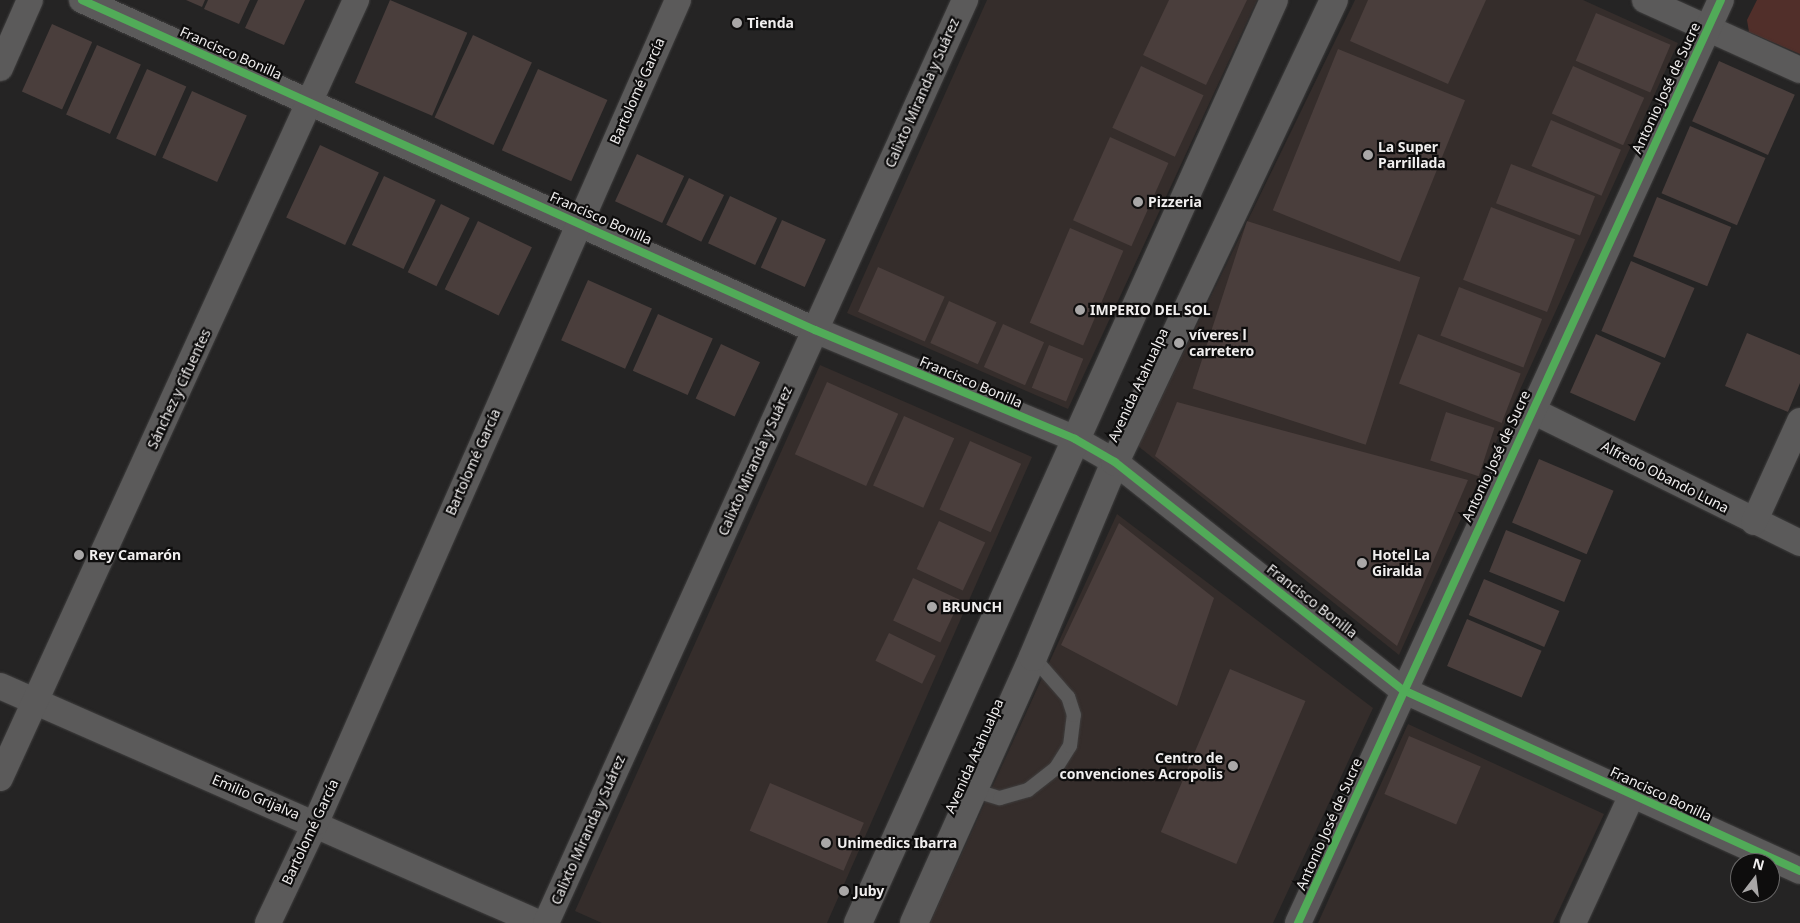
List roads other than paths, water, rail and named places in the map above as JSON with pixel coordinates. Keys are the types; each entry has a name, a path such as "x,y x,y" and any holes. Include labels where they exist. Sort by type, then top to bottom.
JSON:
{"main road":[{"path":"858,923 1074,439 1274,0"},
{"name":"Avenida Atahualpa","path":"914,923 1033,657 1115,462 1334,0"}],"street":[{"path":"0,68 30,0"},
{"name":"Francisco Bonilla","path":"82,0 578,221 815,330 1074,439 1115,462 1403,690 1800,871"},
{"name":"Sánchez y Cifuentes","path":"0,778 311,102 356,0"},
{"name":"Bartolomé García","path":"268,923 316,822 578,221 678,0"},
{"name":"Calixto Miranda y Suárez","path":"546,923 965,0"},
{"path":"1645,0 1800,70"},
{"name":"Antonio José de Sucre","path":"1298,923 1531,410 1721,0"},
{"name":"Alfredo Obando Luna","path":"1531,410 1754,522 1800,543"},
{"path":"1754,522 1800,421"},
{"name":"Emilio Grijalva","path":"0,686 316,822 538,923"},
{"path":"1573,923 1632,794"}],"lane":[{"path":"973,790 1000,798 1028,790 1056,768 1070,746 1074,715 1068,697 1033,657"}],"place":[{"name":"Tienda","path":"737,23"},
{"name":"La Super Parrillada","path":"1368,155"},
{"name":"Pizzeria","path":"1138,202"},
{"name":"IMPERIO DEL SOL","path":"1080,310"},
{"name":"víveres l carretero","path":"1179,343"},
{"name":"Rey Camarón","path":"79,555"},
{"name":"Hotel La Giralda","path":"1362,563"},
{"name":"BRUNCH","path":"932,607"},
{"name":"Centro de convenciones Acropolis","path":"1233,766"},
{"name":"Unimedics Ibarra","path":"826,843"},
{"name":"Juby","path":"844,891"}]}
